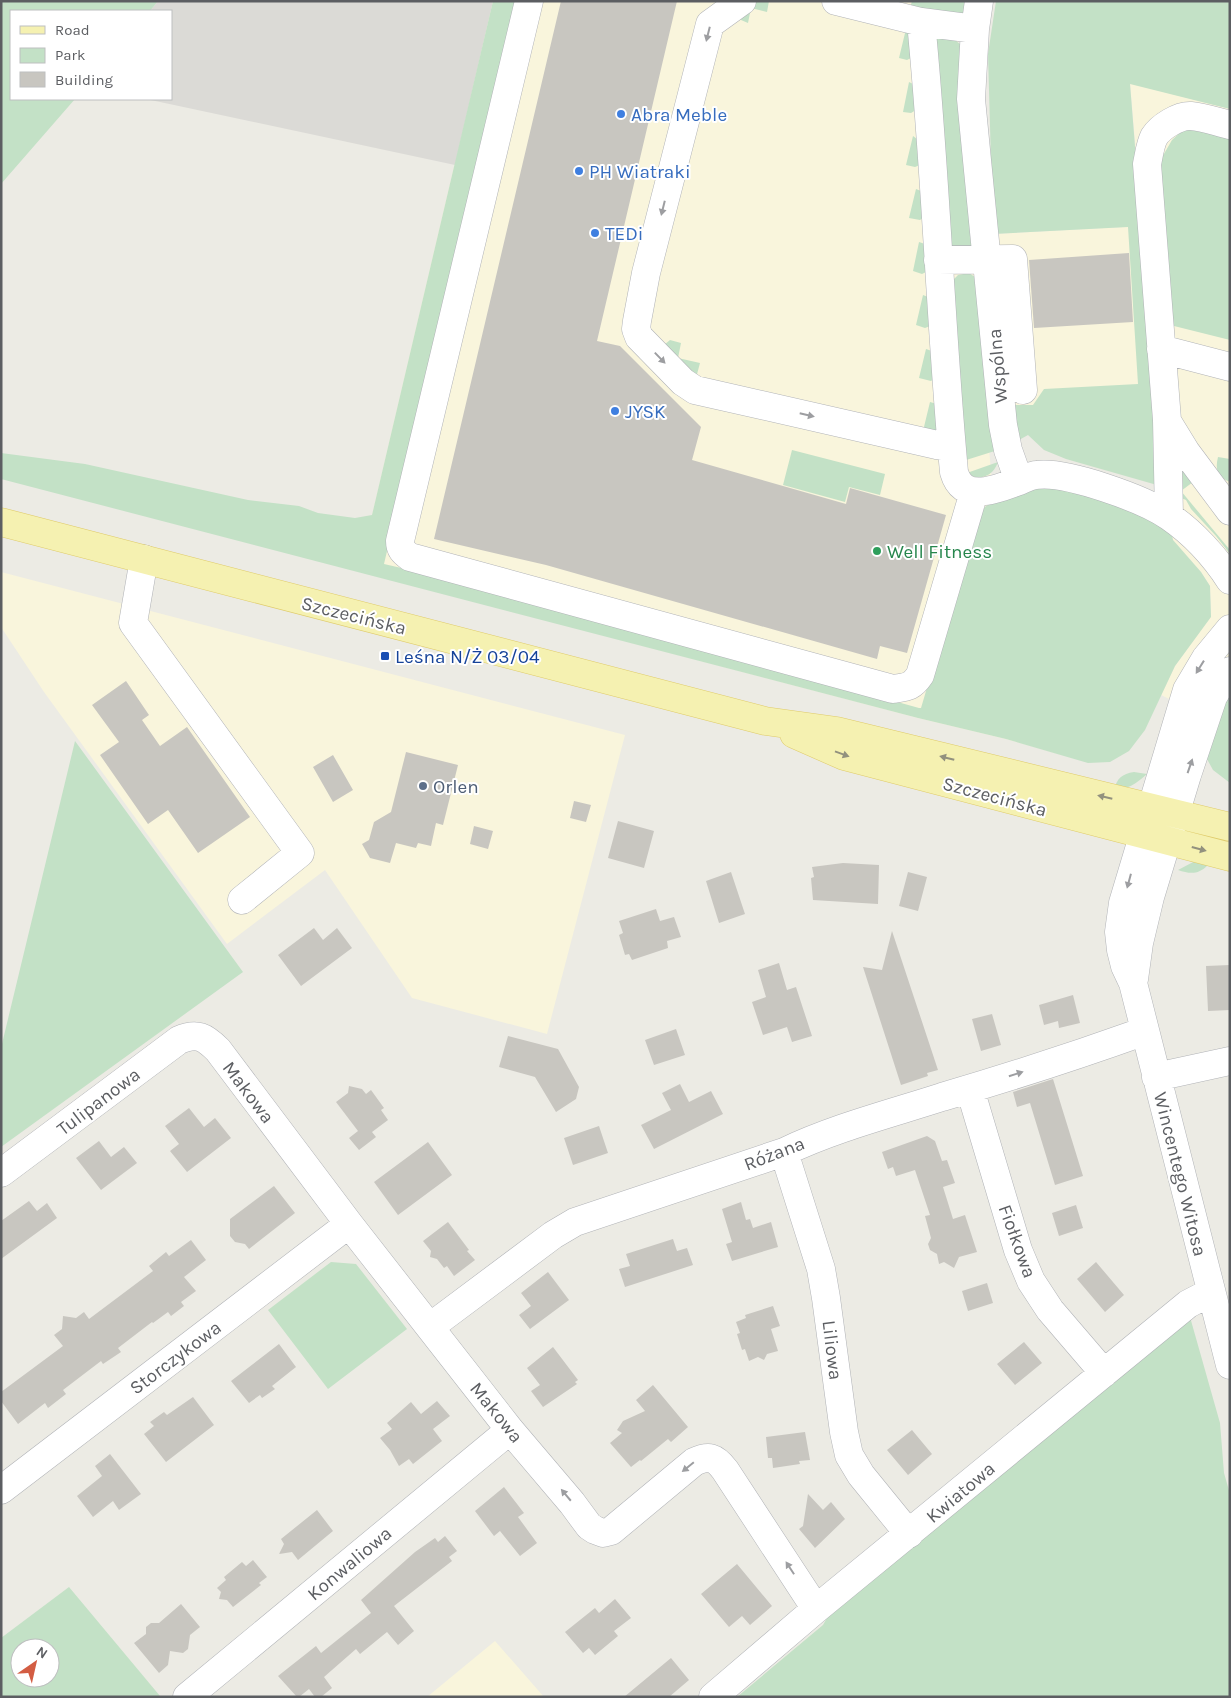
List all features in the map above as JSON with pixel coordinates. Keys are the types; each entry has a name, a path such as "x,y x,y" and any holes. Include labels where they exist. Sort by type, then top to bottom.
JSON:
{"main road":[{"name":"Szczecińska","path":"1,522 260,591 766,721 837,731 1230,827"},
{"name":"Szczecińska","path":"766,721 844,756 1230,857"}],"street":[{"path":"529,1 400,541 400,548 410,557 893,688 906,687 914,683 920,675 974,492"},
{"path":"742,1 710,24 646,273 636,321 639,337 684,382 696,390 937,445 952,445"},
{"path":"836,1 921,22 975,29"},
{"name":"Wspólna","path":"980,1 975,29 971,99 1003,425 1008,450 1018,481"},
{"path":"921,22 956,478 967,490 974,492 1001,487 1036,475 1058,475 1104,487 1140,500 1169,516 1186,529 1230,580"},
{"path":"1169,516 1167,420 1147,164 1155,136 1161,129 1178,118 1189,116 1230,126"},
{"path":"938,260 1013,259 1023,390"},
{"path":"1161,349 1230,367"},
{"path":"1167,420 1186,452 1230,511"},
{"path":"144,559 133,623 300,853 242,900"},
{"path":"1164,810 1187,690 1206,658 1230,629"},
{"path":"1164,810 1213,697 1230,671"},
{"name":"Wincentego Witosa","path":"1164,810 1156,838 1150,897 1139,943 1133,983 1230,1365"},
{"name":"Różana","path":"430,1327 553,1235 575,1222 784,1152 815,1138 1145,1031"},
{"name":"Tulipanowa","path":"1,1173 180,1040 189,1036 199,1036"},
{"name":"Makowa","path":"199,1036 209,1041 218,1050 510,1430 589,1526 603,1533 611,1531 694,1462 702,1458 711,1458 718,1462 816,1609"},
{"path":"1156,1077 1230,1061"},
{"name":"Fiołkowa","path":"970,1089 1018,1250 1031,1281 1050,1310 1104,1372"},
{"name":"Liliowa","path":"784,1152 821,1269 844,1432 849,1455 861,1476 910,1534"},
{"name":"Storczykowa","path":"1,1490 350,1224"},
{"name":"Kwiatowa","path":"713,1697 816,1609 910,1534 1104,1372 1188,1304 1211,1292"},
{"name":"Konwaliowa","path":"187,1697 510,1430"}],"shaded area":[{"path":"158,1 493,1 455,165 151,100 172,100 172,10 151,10"},
{"path":"493,1 963,1 957,56 996,533 1062,755 359,571"},
{"path":"1130,83 1230,109 1230,746 1216,722 1161,695 1175,666 1211,616 1210,586 1201,572 1173,540 1162,489 1156,405 1009,405 993,234 1142,226"},
{"path":"1,572 625,735 547,1034 412,998 325,870 227,944 44,692 1,627"},
{"path":"495,1641 544,1697 427,1697"}],"green space":[{"path":"1,1 158,1 151,10 10,10 10,100 74,100 1,184"},
{"path":"493,1 516,1 384,564 488,588 921,708 973,532 982,510 994,502 1044,486 1101,496 1171,531 1173,540 1201,572 1210,586 1211,617 1175,666 1145,730 1129,751 1110,762 1088,763 1006,739 918,718 1,479 1,453 85,464 248,500 299,506 318,513 355,518 372,515"},
{"path":"757,1 769,1 767,12 751,8 748,23 741,20 739,17 741,12"},
{"path":"912,1 971,1 970,8 961,16 910,8"},
{"path":"996,1 1230,1 1230,109 1130,84 1162,483 1157,485 1066,459 1044,450 1028,435 1019,440 1009,405 1033,405 1044,389 1138,384 1128,227 993,234 988,54"},
{"path":"906,29 910,31 911,58 907,60 899,58"},
{"path":"937,37 955,40 960,44 975,242 966,252 948,245 935,39"},
{"path":"909,82 913,84 916,110 911,113 903,112"},
{"path":"1185,128 1230,134 1230,340 1166,324 1155,199 1161,159 1172,140"},
{"path":"913,136 917,139 920,165 915,167 906,165"},
{"path":"916,189 921,191 924,217 920,220 909,218"},
{"path":"919,242 925,244 926,272 922,274 913,271"},
{"path":"969,273 975,277 998,450 963,461 951,282 958,275"},
{"path":"923,295 928,297 930,326 925,328 916,325"},
{"path":"670,340 681,343 678,358 700,363 696,378 664,345"},
{"path":"926,349 932,351 934,379 931,381 919,378"},
{"path":"930,402 937,404 937,433 923,431"},
{"path":"792,450 885,474 880,495 849,487 845,502 783,485"},
{"path":"1218,457 1230,459 1230,482 1222,478 1218,472"},
{"path":"998,462 992,472 984,477 964,474"},
{"path":"1176,462 1193,482 1181,491 1230,550 1230,554 1191,509 1186,500 1179,497"},
{"path":"1230,694 1230,783 1213,770 1207,759 1216,722"},
{"path":"75,741 243,972 1,1147 1,1048"},
{"path":"1134,772 1147,774 1132,785 1114,790 1121,777"},
{"path":"1197,860 1208,865 1201,871 1194,873 1178,870"},
{"path":"331,1262 356,1264 407,1329 328,1389 268,1310"},
{"path":"1190,1317 1220,1423 1224,1473 1230,1494 1230,1697 737,1697 823,1625 833,1607"},
{"path":"69,1587 160,1696 1,1697 1,1638"}],"building":[{"name":"PH Wiatraki","path":"561,1 677,1 597,341 620,346 701,427 692,460 846,504 850,488 946,515 907,653 880,646 877,659 546,565 434,539"},
{"path":"1129,253 1133,322 1034,328 1029,260"},
{"path":"126,681 149,715 142,720 160,746 187,727 250,817 198,853 168,810 148,824 100,755 119,742 92,705"},
{"path":"406,752 458,765 443,825 436,823 431,846 418,843 416,848 396,843 390,863 370,858 362,844 369,840 374,822 391,812"},
{"path":"333,755 353,790 333,802 313,767"},
{"path":"574,801 591,805 586,822 570,818"},
{"path":"618,821 654,831 644,868 608,858"},
{"path":"474,826 493,831 488,849 470,844"},
{"path":"843,863 879,865 878,904 813,900 811,878 814,877 812,867"},
{"path":"731,872 745,914 719,923 706,881"},
{"path":"908,872 927,877 918,911 899,906"},
{"path":"656,909 660,921 674,917 681,937 667,941 668,948 632,960 629,954 625,955 619,935 623,933 619,921"},
{"path":"314,928 323,940 337,928 352,948 301,986 278,955"},
{"path":"892,931 938,1070 927,1073 928,1076 901,1085 863,967 882,970"},
{"path":"779,963 787,990 796,987 812,1036 792,1042 787,1027 763,1035 752,1002 766,997 758,970"},
{"path":"1230,965 1230,1010 1208,1011 1206,966"},
{"path":"1073,995 1080,1023 1059,1028 1058,1021 1044,1025 1039,1005"},
{"path":"992,1014 1001,1045 981,1051 972,1019"},
{"path":"676,1029 685,1055 654,1065 645,1040"},
{"path":"508,1036 558,1049 579,1087 576,1099 556,1112 535,1077 499,1067"},
{"path":"1053,1079 1083,1176 1055,1185 1030,1103 1017,1107 1013,1092"},
{"path":"680,1084 689,1102 711,1091 723,1114 654,1149 641,1125 671,1110 662,1093"},
{"path":"349,1086 362,1089 366,1094 371,1090 384,1108 381,1110 388,1120 372,1132 376,1137 359,1150 349,1138 358,1131 336,1102 348,1093"},
{"path":"189,1108 204,1127 215,1118 231,1138 187,1172 170,1151 179,1144 165,1126"},
{"path":"599,1126 608,1153 573,1165 564,1138"},
{"path":"927,1136 935,1141 942,1161 947,1160 955,1183 943,1187 953,1219 965,1215 977,1252 959,1257 954,1268 944,1262 939,1264 937,1254 930,1250 928,1244 931,1238 925,1216 930,1215 915,1170 896,1176 893,1167 888,1169 882,1152"},
{"path":"99,1141 111,1157 124,1147 137,1163 101,1190 76,1158"},
{"path":"428,1142 452,1175 398,1215 374,1182"},
{"path":"274,1186 295,1213 249,1249 245,1244 235,1242 230,1236 230,1219"},
{"path":"29,1201 37,1211 47,1203 57,1218 1,1259 1,1221"},
{"path":"741,1202 746,1220 750,1219 753,1228 771,1222 778,1247 732,1261 726,1244 732,1242 722,1209"},
{"path":"1076,1205 1083,1228 1059,1236 1052,1213"},
{"path":"448,1222 475,1260 454,1276 447,1266 444,1268 437,1259 430,1257 431,1251 423,1241"},
{"path":"673,1239 677,1251 687,1248 693,1265 625,1287 619,1269 630,1266 626,1254"},
{"path":"191,1240 206,1260 184,1277 196,1291 181,1302 184,1306 171,1316 168,1312 152,1322 118,1348 121,1352 103,1364 101,1361 63,1390 66,1394 48,1408 45,1403 18,1424 1,1401 1,1392 63,1346 54,1335 62,1329 63,1316 76,1318 84,1312 89,1319 153,1271 149,1266 166,1252 169,1256"},
{"path":"1096,1262 1124,1295 1105,1312 1077,1279"},
{"path":"548,1272 569,1300 530,1329 519,1315 531,1306 521,1293"},
{"path":"987,1283 993,1303 968,1311 962,1291"},
{"path":"773,1306 780,1326 771,1329 778,1351 767,1354 764,1360 758,1357 749,1361 745,1349 742,1350 737,1334 740,1333 736,1322 746,1318 745,1315"},
{"path":"1024,1342 1042,1363 1015,1385 997,1364"},
{"path":"279,1344 296,1367 272,1386 275,1389 262,1398 260,1395 249,1403 231,1381"},
{"path":"553,1347 578,1380 575,1382 577,1384 543,1407 531,1391 540,1385 527,1368"},
{"path":"653,1385 688,1427 671,1442 668,1439 631,1467 610,1443 622,1433 617,1430 623,1421 645,1411 636,1400"},
{"path":"193,1397 214,1425 166,1462 144,1434 154,1426 150,1422 164,1412 167,1415"},
{"path":"437,1401 450,1416 433,1429 442,1441 413,1464 409,1459 399,1466 390,1450 380,1438 392,1429 387,1423 411,1402 421,1414"},
{"path":"912,1430 932,1454 908,1475 887,1450"},
{"path":"805,1432 810,1460 799,1461 800,1464 773,1468 772,1458 768,1458 766,1437"},
{"path":"110,1454 141,1494 119,1510 113,1501 93,1517 77,1496 102,1476 95,1466"},
{"path":"504,1487 524,1513 518,1517 537,1543 520,1556 500,1531 494,1536 475,1511"},
{"path":"808,1494 823,1510 831,1502 845,1519 815,1548 799,1529 803,1526"},
{"path":"317,1510 333,1531 298,1560 292,1552 279,1554 284,1544 281,1539"},
{"path":"445,1536 457,1551 449,1557 452,1561 394,1606 414,1631 398,1645 387,1632 360,1654 356,1649 324,1677 332,1688 321,1697 315,1697 309,1689 297,1697 278,1676 316,1646 321,1653 371,1613 361,1600 415,1552 435,1538 438,1542"},
{"path":"253,1560 267,1577 259,1583 261,1585 233,1607 227,1600 219,1599 221,1592 217,1588 226,1580 224,1577 242,1562 246,1566"},
{"path":"737,1564 772,1606 750,1625 742,1616 729,1627 701,1594"},
{"path":"615,1599 631,1618 614,1631 618,1636 595,1655 589,1648 583,1653 565,1632 595,1608 599,1613"},
{"path":"181,1604 200,1627 190,1635 188,1649 183,1653 170,1651 168,1665 159,1673 134,1643 146,1634 146,1627 151,1623 159,1623"},
{"path":"671,1658 689,1680 669,1697 624,1697"}],"place":[{"name":"Abra Meble","path":"621,114"},
{"name":"PH Wiatraki","path":"579,171"},
{"name":"TEDi","path":"595,233"},
{"name":"JYSK","path":"615,411"},
{"name":"Well Fitness","path":"877,551"},
{"name":"Leśna N/Ż 03/04","path":"385,656"},
{"name":"Orlen","path":"423,786"}]}
